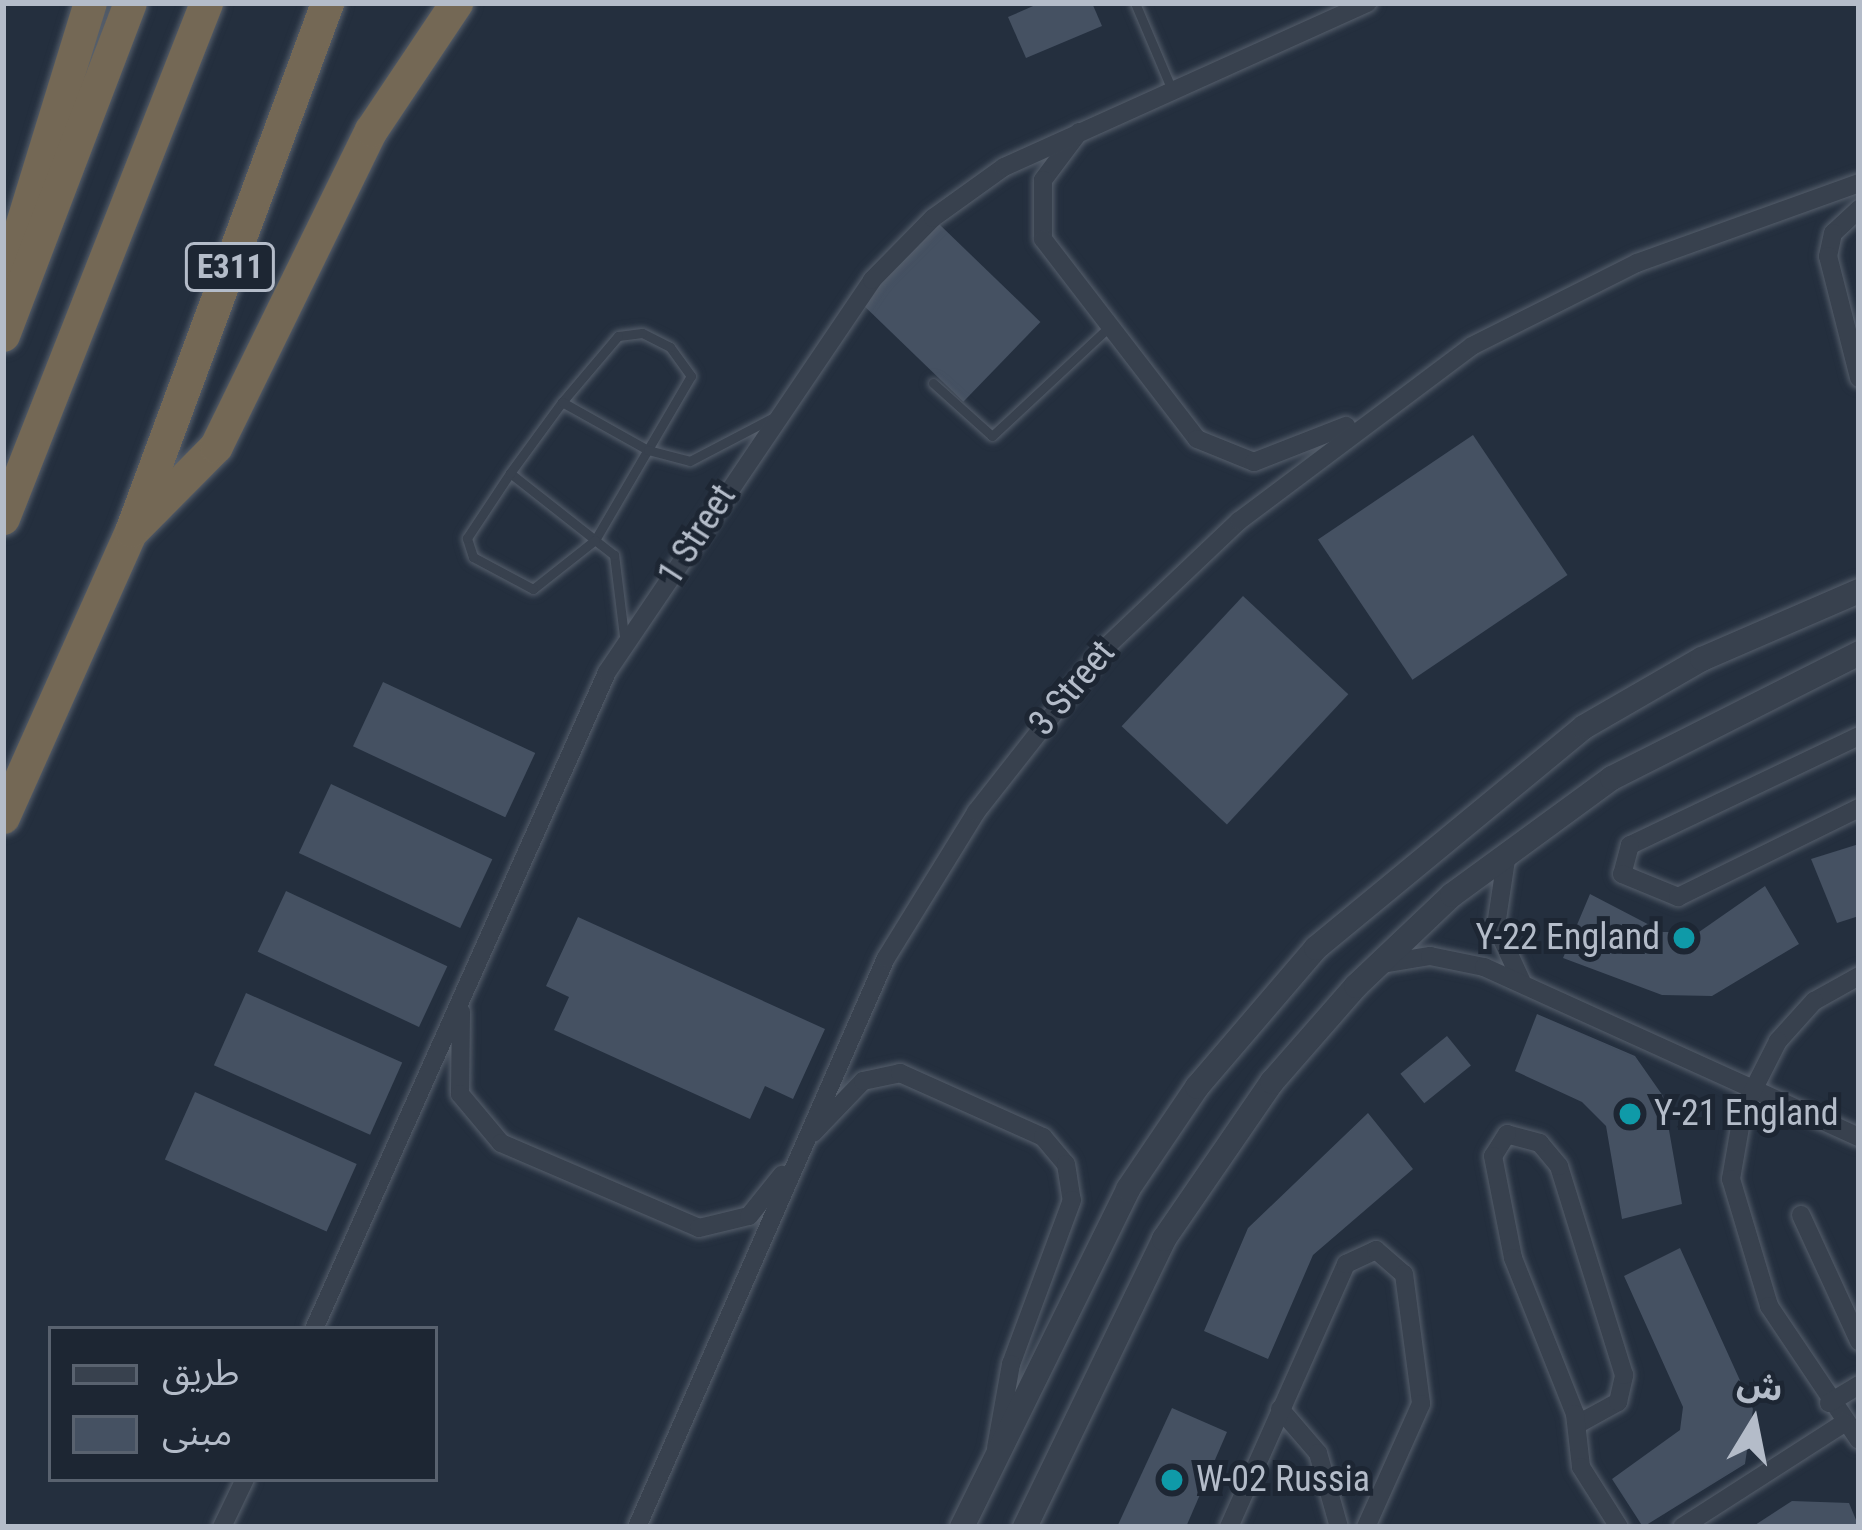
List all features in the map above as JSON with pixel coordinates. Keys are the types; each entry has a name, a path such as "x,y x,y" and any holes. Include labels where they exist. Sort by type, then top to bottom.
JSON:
{"highway":[{"path":"3,285 90,3"},
{"path":"3,335 130,3"},
{"path":"3,518 206,3"},
{"name":"E311","path":"3,818 131,531 327,3"},
{"path":"131,531 216,446 370,130 456,3"}],"street":[{"name":"1 Street","path":"315,1326 625,644 776,415 872,280 933,218 1004,167 1368,3"},
{"path":"1082,128 1043,179 1038,220 1052,257 1197,440 1223,457 1270,460 1374,412"},
{"name":"3 Street","path":"638,1527 802,1144 913,909 1070,685 1189,566 1374,412 1581,289 1747,218 1859,183"},
{"path":"1859,209 1834,232 1828,256 1859,378"},
{"path":"962,1527 996,1448 1128,1189 1197,1087 1316,947 1584,727 1702,659 1859,591"},
{"path":"1025,1527 1186,1203 1272,1082 1377,965 1507,852 1667,745 1859,653"},
{"path":"1859,736 1630,844 1622,874 1678,897 1859,808"},
{"path":"1507,852 1496,926 1524,983"},
{"path":"1377,965 1449,957 1524,983 1859,1137"},
{"path":"1859,976 1794,1019 1753,1088 1732,1156 1743,1238 1785,1339 1859,1440"},
{"path":"462,999 457,1081 480,1127 687,1226 749,1216 802,1144 863,1081 900,1073 1042,1137 1066,1164 1072,1200 1011,1364 996,1448"},
{"path":"1578,1424 1618,1402 1624,1375 1559,1166 1540,1143 1507,1134 1492,1156 1513,1258 1578,1424 1581,1467 1619,1527"},
{"path":"1801,1215 1859,1341"},
{"path":"1229,1527 1346,1264 1367,1250 1392,1255 1404,1274 1421,1404 1366,1527"},
{"path":"1829,1403 1859,1385"},
{"path":"1280,1409 1318,1453 1339,1527"},
{"path":"1682,1527 1844,1423"},
{"path":"222,1527 244,1482"}],"lane":[{"path":"1135,3 1172,88"},
{"path":"933,382 983,434 997,434 1110,326"},
{"path":"642,333 670,347 692,376 595,540 533,589 473,557 467,538 562,402 618,336 642,333"},
{"path":"562,402 647,450 690,461 776,415"},
{"path":"510,472 614,555 625,644"}],"building":[{"path":"1040,3 1092,3 1102,26 1026,58 1008,17"},
{"path":"939,224 1040,322 963,402 862,304"},
{"path":"1473,435 1568,575 1412,680 1318,540"},
{"path":"1243,596 1348,694 1227,824 1122,726"},
{"path":"383,682 535,753 505,817 353,746"},
{"path":"331,784 492,859 460,928 299,853"},
{"path":"1859,844 1859,916 1837,923 1811,859"},
{"name":"Y-22 England","path":"1765,886 1799,944 1712,996 1662,995 1563,958 1590,894 1663,932 1699,932"},
{"path":"286,891 447,966 419,1027 258,952"},
{"path":"578,917 825,1029 793,1099 765,1086 750,1119 554,1030 569,997 546,986"},
{"path":"246,993 402,1063 370,1135 214,1065"},
{"name":"Y-21 England","path":"1537,1014 1635,1056 1663,1096 1682,1204 1622,1219 1606,1126 1582,1102 1515,1071"},
{"path":"1447,1036 1471,1066 1424,1103 1400,1074"},
{"path":"195,1092 357,1164 327,1232 165,1160"},
{"path":"1368,1113 1413,1169 1313,1255 1268,1359 1204,1331 1248,1228"},
{"path":"1680,1248 1753,1409 1745,1464 1643,1527 1612,1479 1680,1430 1683,1407 1624,1276"},
{"name":"W-02 Russia","path":"1172,1408 1227,1432 1186,1527 1117,1527"},
{"path":"1792,1501 1849,1503 1859,1527 1752,1527"}],"place":[{"name":"Y-22 England","path":"1684,938"},
{"name":"Y-21 England","path":"1630,1114"},
{"name":"W-02 Russia","path":"1172,1480"}]}
